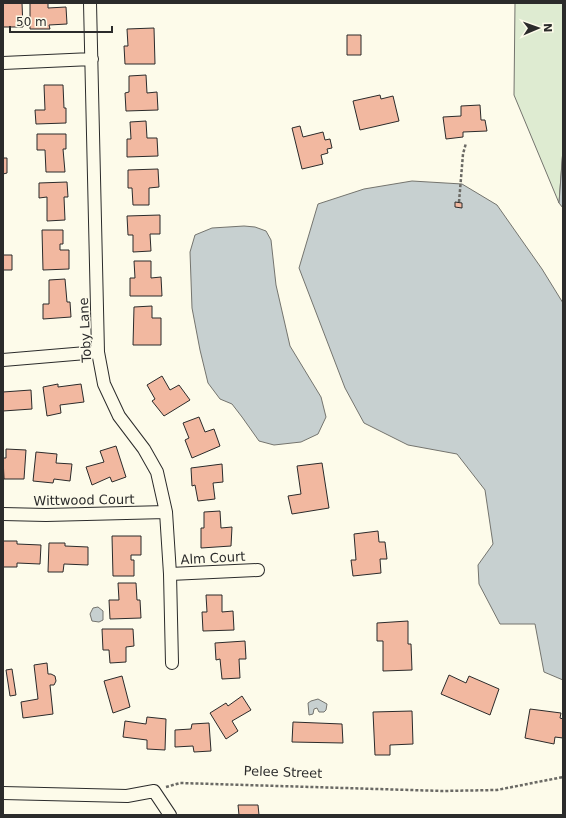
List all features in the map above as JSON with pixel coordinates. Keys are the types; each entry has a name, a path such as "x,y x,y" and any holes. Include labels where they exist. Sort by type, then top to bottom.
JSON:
{"street":[{"name":"Toby Lane","path":"90,3 98,352 104,384 119,416 144,449 157,472 166,512 170,574 172,663"},
{"path":"3,63 92,59"},
{"path":"3,360 98,352"},
{"name":"Wittwood Court","path":"3,514 46,515 166,512"},
{"name":"Alm Court","path":"170,574 258,570"},
{"path":"3,793 126,796 154,790 170,815"}],"path":[{"path":"459,202 463,154 466,143"},
{"name":"Pelee Street","path":"154,790 180,783 458,791 497,790 563,777"}],"green space":[{"path":"515,3 563,3 563,149 559,203 514,95"}],"shaded area":[{"path":"563,149 563,208 559,203"},
{"path":"412,181 462,184 497,205 542,269 563,303 563,680 544,672 535,624 500,624 479,584 478,565 493,544 485,490 457,454 408,445 364,423 345,388 299,268 318,204 364,189"},
{"path":"244,226 255,227 266,231 271,240 276,285 290,346 321,397 326,417 318,434 301,442 274,445 259,441 232,404 220,399 208,383 192,308 190,252 195,235 212,228"},
{"path":"98,607 103,611 103,620 99,622 92,621 90,614 93,608"},
{"path":"318,699 327,704 326,710 324,712 319,712 317,708 314,709 313,714 309,715 308,703"}],"building":[{"path":"3,3 22,3 23,27 3,27"},
{"path":"30,3 48,3 48,8 66,7 67,24 49,25 50,29 30,29"},
{"path":"154,28 155,64 125,64 124,46 128,46 127,29"},
{"path":"347,35 361,35 361,55 347,55"},
{"path":"146,75 147,93 157,92 158,110 126,111 125,93 129,92 129,76"},
{"path":"44,85 63,85 66,123 36,124 35,110 45,110"},
{"path":"380,95 381,99 393,96 399,121 360,130 353,101"},
{"path":"480,105 481,120 485,120 487,131 463,132 463,137 446,139 443,117 461,116 461,106"},
{"path":"146,121 147,138 157,138 158,156 127,157 127,139 131,139 130,122"},
{"path":"300,126 303,137 323,132 325,140 330,139 332,148 327,149 328,153 321,155 323,164 302,169 292,128"},
{"path":"37,134 66,134 66,149 63,149 65,172 46,172 45,150 37,150"},
{"path":"3,158 7,158 7,173 3,174"},
{"path":"158,169 159,187 149,188 149,205 133,205 132,188 128,188 128,170"},
{"path":"67,182 68,197 64,197 65,220 47,221 47,197 39,198 39,183"},
{"path":"455,202 462,203 462,208 455,207"},
{"path":"160,215 160,234 150,234 151,251 133,252 133,235 128,235 127,216"},
{"path":"42,230 63,230 63,244 60,244 60,250 69,250 69,269 43,270"},
{"path":"3,255 12,255 12,270 3,270"},
{"path":"134,261 151,261 151,278 161,277 162,296 130,296 130,278 135,278"},
{"path":"65,279 67,302 70,302 71,317 43,319 43,304 49,304 49,280"},
{"path":"152,306 152,318 161,318 161,345 133,345 134,307"},
{"path":"162,376 170,390 179,385 190,400 164,416 152,401 155,399 147,385"},
{"path":"58,384 58,387 81,384 84,402 60,405 61,413 47,416 43,387"},
{"path":"31,390 32,409 3,411 3,392"},
{"path":"199,417 205,432 214,429 220,446 192,458 185,440 189,438 183,423"},
{"path":"116,446 126,477 112,482 110,477 92,485 86,467 104,462 100,451"},
{"path":"6,449 26,450 24,479 4,479 3,458 6,458"},
{"path":"36,452 57,454 56,463 72,464 70,481 54,479 53,483 33,481"},
{"path":"322,463 329,508 292,514 288,496 301,494 297,466"},
{"path":"222,464 223,482 213,483 215,499 198,501 195,485 192,486 191,468"},
{"path":"220,511 221,528 232,527 231,546 201,548 201,528 204,528 204,512"},
{"path":"378,531 379,542 385,542 387,559 380,559 381,573 353,576 351,560 356,560 354,534"},
{"path":"112,536 141,536 141,555 131,555 131,560 134,560 134,576 113,576"},
{"path":"3,541 17,541 17,544 41,545 40,564 17,563 17,567 3,567"},
{"path":"49,543 65,543 65,546 88,547 88,565 64,564 63,572 48,572"},
{"path":"118,583 136,583 137,600 140,600 141,618 110,619 109,600 119,600"},
{"path":"206,595 222,595 222,612 233,611 234,630 203,631 202,612 207,612"},
{"path":"408,621 408,644 411,644 412,670 383,671 383,641 377,641 377,623"},
{"path":"102,629 133,629 134,646 126,647 126,662 110,663 109,650 103,650"},
{"path":"245,641 246,659 239,659 240,678 222,679 220,659 216,660 215,643"},
{"path":"47,663 48,674 55,676 56,681 54,685 50,685 53,714 23,718 21,702 38,699 34,665"},
{"path":"12,669 16,695 10,696 6,670"},
{"path":"449,675 466,683 469,676 499,689 490,715 441,694"},
{"path":"122,676 130,707 113,713 104,681"},
{"path":"242,696 251,710 232,721 238,731 226,739 210,713 226,703 228,706"},
{"path":"530,709 561,713 560,718 563,719 563,738 555,737 554,744 525,738"},
{"path":"412,711 413,744 390,745 390,755 375,755 373,712"},
{"path":"147,717 166,719 165,750 147,749 147,740 123,737 125,721 146,724"},
{"path":"293,722 342,724 343,743 292,742"},
{"path":"209,723 211,751 194,752 193,746 175,747 175,730 191,729 192,724"},
{"path":"238,805 258,805 259,815 239,815"}]}
